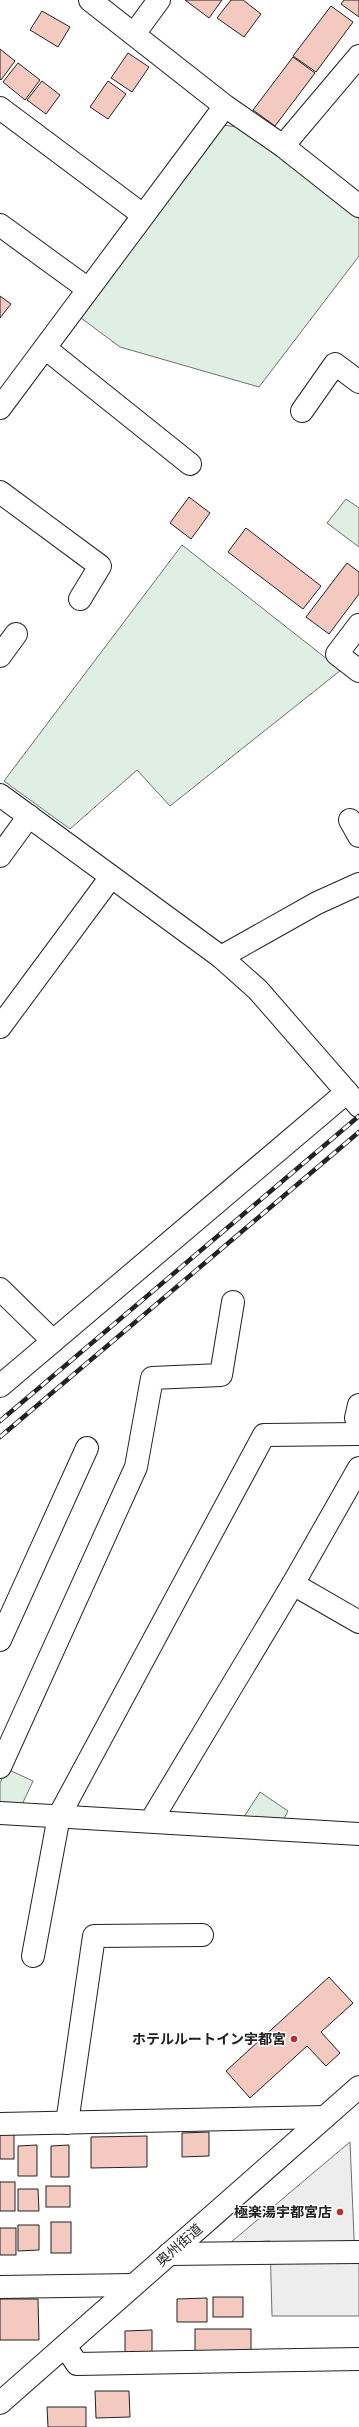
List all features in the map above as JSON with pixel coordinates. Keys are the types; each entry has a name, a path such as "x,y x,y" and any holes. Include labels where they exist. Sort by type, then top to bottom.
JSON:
{"main road":[{"path":"90,0 224,106 283,146 359,206"},
{"path":"134,34 159,0"},
{"path":"283,146 359,56"},
{"path":"0,408 224,106"},
{"path":"0,108 144,215"},
{"path":"0,225 88,290"},
{"path":"45,348 190,464"},
{"path":"302,412 335,364 359,382"},
{"path":"0,492 100,566 80,599"},
{"path":"359,625 337,654 359,671"},
{"path":"0,656 16,634"},
{"path":"0,795 221,957 258,990 353,1099 53,1341 0,1386"},
{"path":"0,856 29,816"},
{"path":"0,1026 111,877"},
{"path":"221,957 317,903 359,884"},
{"path":"0,1289 53,1341"},
{"path":"0,1766 136,1467 152,1378 221,1375 233,1302"},
{"path":"359,1405 356,1418 359,1418"},
{"path":"33,1956 59,1816 264,1435 359,1434"},
{"path":"0,1640 87,1448"},
{"path":"151,1821 293,1584 359,1468"},
{"path":"293,1584 359,1622"},
{"path":"0,1812 359,1834"},
{"path":"67,2123 94,1936 202,1935"},
{"name":"奥州街道","path":"0,2403 359,2087"},
{"path":"0,2124 325,2117"},
{"path":"169,2254 359,2252"},
{"path":"0,2287 133,2286"},
{"path":"65,2346 76,2364 359,2359"}],"green space":[{"path":"223,125 244,128 359,219 359,256 259,387 120,347 81,318"},
{"path":"346,499 359,508 359,547 327,523"},
{"path":"182,545 341,670 170,806 137,770 70,829 4,781"},
{"path":"7,1769 33,1781 19,1811 0,1810 0,1783"},
{"path":"260,1792 288,1811 280,1826 240,1823"}],"shaded area":[{"path":"350,2142 355,2261 359,2262 359,2316 272,2316 270,2241 230,2243"}],"building":[{"path":"185,0 222,0 209,18"},
{"path":"231,0 243,0 261,14 244,37 217,18"},
{"path":"344,0 359,0 359,17 341,4"},
{"path":"331,6 353,22 316,72 293,56"},
{"path":"42,11 70,27 58,47 30,30"},
{"path":"0,49 15,61 1,80 0,79"},
{"path":"128,53 149,67 132,92 111,78"},
{"path":"293,57 315,73 275,126 253,110"},
{"path":"18,63 40,80 25,100 3,82"},
{"path":"42,81 60,95 46,114 27,100"},
{"path":"108,81 126,94 108,119 90,107"},
{"path":"0,296 11,304 0,318"},
{"path":"189,497 210,513 191,539 170,523"},
{"path":"246,528 321,586 303,609 228,552"},
{"path":"347,563 359,572 359,594 329,634 306,617"},
{"name":"ホテルルートイン宇都宮","path":"329,1977 353,2003 321,2032 340,2053 326,2066 307,2046 250,2098 226,2071"},
{"path":"209,2132 209,2156 182,2157 182,2133"},
{"path":"0,2134 14,2134 14,2159 0,2159"},
{"path":"147,2136 147,2167 91,2168 91,2137"},
{"path":"37,2145 37,2176 18,2176 18,2146"},
{"path":"69,2145 69,2177 51,2177 51,2146"},
{"path":"0,2182 15,2182 15,2211 0,2211"},
{"path":"46,2186 70,2186 70,2207 46,2207"},
{"path":"18,2189 38,2189 39,2211 18,2211"},
{"path":"51,2222 71,2222 71,2253 51,2253"},
{"path":"18,2225 39,2225 39,2250 18,2251"},
{"path":"0,2228 16,2228 16,2255 0,2255"},
{"path":"213,2297 243,2297 243,2317 213,2317"},
{"path":"207,2298 207,2322 177,2322 177,2299"},
{"path":"0,2299 38,2299 39,2340 0,2340"},
{"path":"195,2329 251,2329 251,2353 195,2353"},
{"path":"152,2330 152,2355 125,2355 125,2331"},
{"path":"95,2391 129,2391 130,2417 96,2418"},
{"path":"47,2407 86,2407 86,2427 48,2427"}],"railway":[{"path":"0,1421 359,1116"},
{"path":"0,1437 359,1132"}],"place":[{"name":"ホテルルートイン宇都宮","path":"294,2039"},
{"name":"極楽湯宇都宮店","path":"340,2212"}]}
